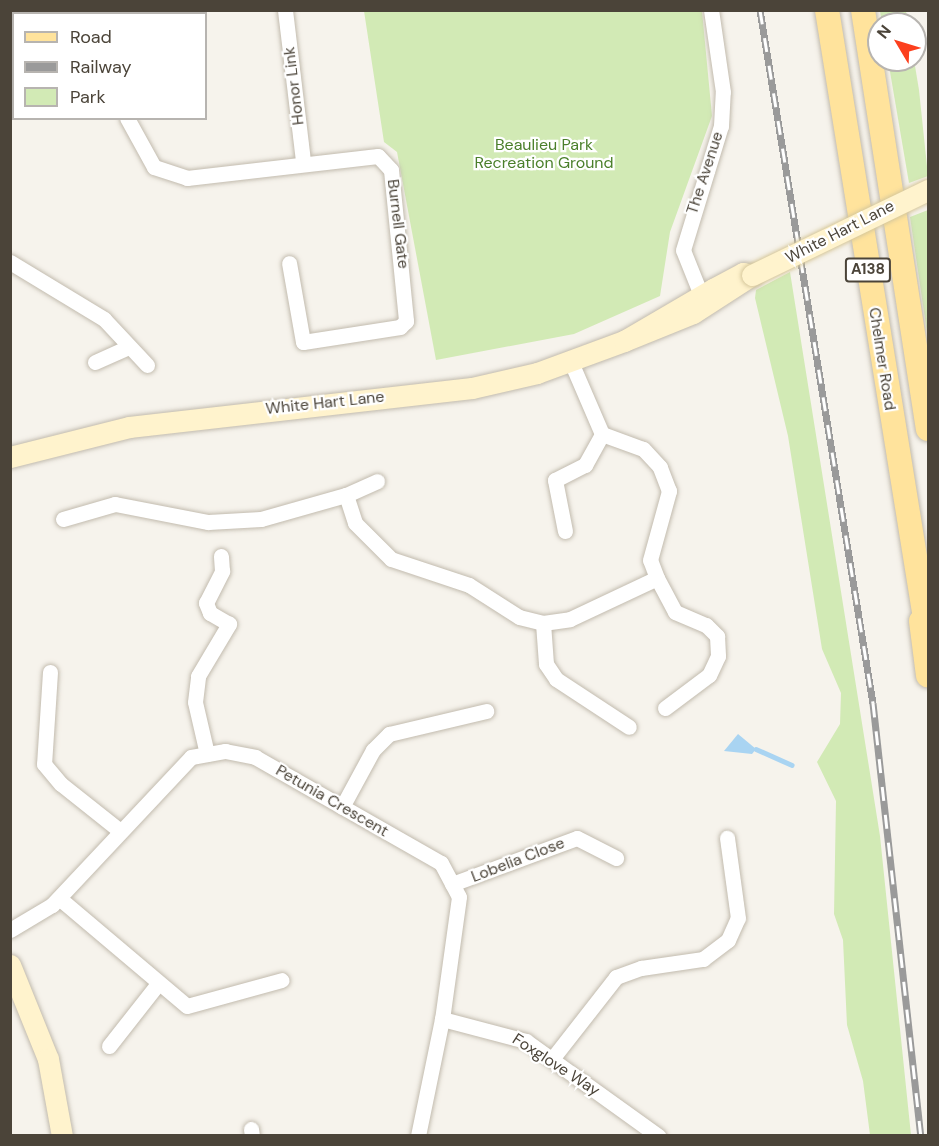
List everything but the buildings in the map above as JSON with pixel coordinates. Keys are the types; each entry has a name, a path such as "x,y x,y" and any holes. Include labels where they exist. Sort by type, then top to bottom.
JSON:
{"main road":[{"name":"Chelmer Road","path":"827,10 928,637"},
{"name":"A138","path":"862,10 928,429"},
{"path":"910,529 928,676"}],"street":[{"name":"Honor Link","path":"285,10 303,162"},
{"name":"The Avenue","path":"701,295 683,250 721,126 723,92 711,10"},
{"name":"Burnell Gate","path":"128,120 154,167 187,178 367,154 378,156 391,171 406,321 400,327 303,342 289,263"},
{"name":"White Hart Lane","path":"15,459 129,427 472,388 571,362 693,313 752,275 928,190"},
{"path":"10,262 104,319 147,365"},
{"name":"White Hart Lane","path":"624,341 743,273 752,275"},
{"path":"95,362 129,346"},
{"path":"571,362 602,434 643,449 660,467 669,491 650,560 675,612 706,625 717,636 718,656 709,675 665,708"},
{"path":"565,531 555,480 585,465 602,434"},
{"path":"63,519 115,504 208,522 261,519 346,495 377,482"},
{"path":"346,495 369,541 391,559 469,585 489,603 543,623 599,609 657,578"},
{"path":"10,930 59,898 191,757 207,754 195,702 198,676 229,624 210,613 206,603 222,571 220,556"},
{"path":"543,623 546,664 556,679 629,727"},
{"path":"50,672 44,764 61,784 120,831"},
{"path":"342,807 373,750 389,734 486,711"},
{"name":"Petunia Crescent","path":"207,754 255,758 441,863 459,897 442,1019 417,1136"},
{"name":"Lobelia Close","path":"452,884 577,838 616,858"},
{"path":"552,1059 616,977 641,968 703,959 729,940 738,918 727,838"},
{"path":"59,898 157,985 187,1006 282,980"},
{"path":"10,965 48,1059 62,1136"},
{"path":"109,1046 157,985"},
{"name":"Foxglove Way","path":"442,1019 505,1032 552,1059 658,1136"}],"green space":[{"name":"Beaulieu Park Recreation Ground","path":"364,11 702,11 712,116 670,232 660,296 574,334 436,360 397,152 384,142"},
{"path":"880,11 906,12 880,12"},
{"path":"890,72 916,72 928,176 909,183"},
{"path":"928,210 928,339 910,217"},
{"path":"790,272 880,836 911,1135 870,1135 863,1081 847,1025 843,940 834,914 836,801 817,762 840,724 841,693 822,649 788,436 755,298 756,290"}],"water":[{"path":"738,734 756,749 752,754 724,751"}],"waterway":[{"path":"756,749 792,765"}],"railway":[{"path":"760,10 873,703 921,1136"}]}
